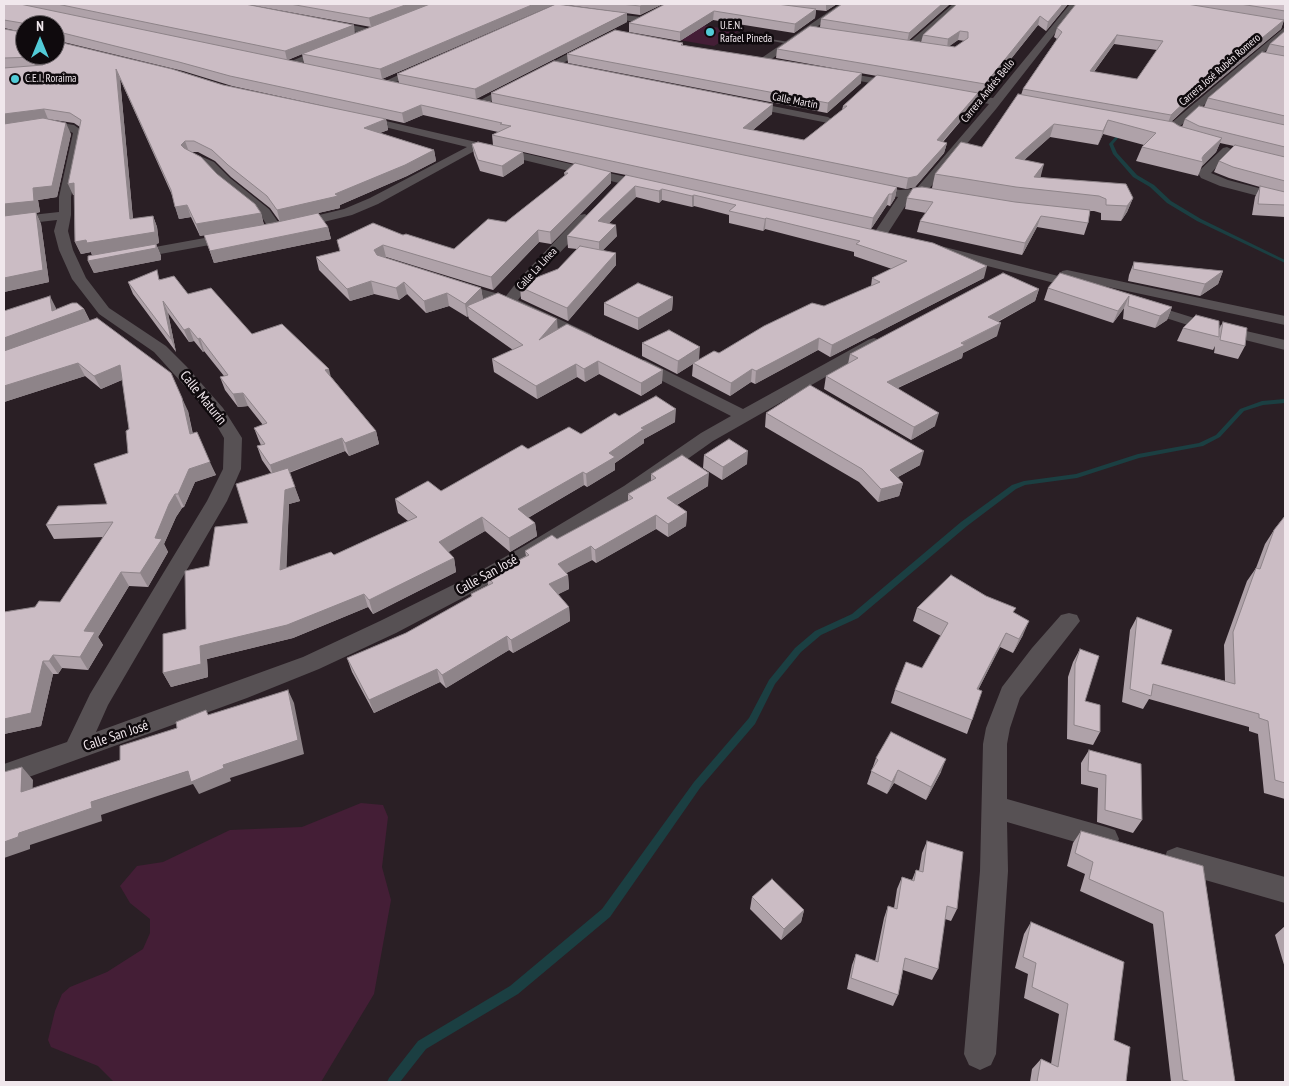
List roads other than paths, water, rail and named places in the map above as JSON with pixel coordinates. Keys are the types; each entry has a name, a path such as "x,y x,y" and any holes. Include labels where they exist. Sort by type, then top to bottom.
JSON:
{"street":[{"path":"782,64 758,60 812,31 823,16 845,4"},
{"path":"921,48 904,46 953,4"},
{"name":"Carrera Andrés Bello","path":"920,192 1000,101 1074,4"},
{"path":"596,13 645,18 626,27"},
{"path":"314,21 375,30 354,38"},
{"name":"Carrera José Rubén Romero","path":"1184,138 1168,130 1197,111 1261,57 1273,45 1283,26"},
{"path":"495,108 472,104 603,39"},
{"path":"304,68 282,64 338,45"},
{"path":"401,89 377,84 432,62"},
{"path":"552,65 567,68"},
{"path":"828,73 869,84 911,87"},
{"path":"939,92 1000,101"},
{"name":"Calle Martín","path":"734,102 832,116 815,131"},
{"path":"348,115 660,188"},
{"name":"Calle Maturín","path":"4,130 48,124 70,127 79,132 65,197 61,231 63,240 79,265 84,287 115,320 160,349 206,398 229,430 232,438 232,469 217,501 98,701 75,751"},
{"path":"260,232 333,216 360,207 476,146"},
{"path":"1211,146 1242,153"},
{"path":"1228,150 1204,173 1205,175 1224,184 1285,199"},
{"path":"193,156 210,164 226,181 265,212 276,229"},
{"path":"610,192 624,180"},
{"path":"853,184 906,195 920,192 947,197"},
{"path":"879,236 906,195"},
{"name":"Calle La Línea","path":"597,206 525,281 509,302 598,342"},
{"path":"4,222 64,216"},
{"path":"864,233 895,239"},
{"path":"118,257 241,235"},
{"path":"919,244 1046,275 1194,323 1285,345"},
{"path":"994,281 1018,268"},
{"path":"1046,275 1059,273 1072,275 1285,321"},
{"path":"442,282 509,302"},
{"path":"97,326 115,320"},
{"name":"Calle San José","path":"4,775 239,691 311,663 388,627 482,579 531,551 631,490 685,451 743,416 888,336"},
{"path":"624,355 743,416"},
{"path":"799,384 816,394"},
{"path":"980,1054 994,871 995,744 1003,712 1010,694 1027,670 1069,621"},
{"path":"995,807 1125,845"},
{"path":"1153,853 1285,890"}],"lane":[{"path":"766,40 790,43"}],"waterway":[{"path":"1118,136 1111,144 1115,153 1135,176 1152,186 1169,202 1199,220 1285,262"},
{"path":"393,1082 422,1045 514,990 606,913 697,785 752,721 772,682 798,650 818,633 855,616 964,524 1014,487 1024,483 1077,476 1138,456 1201,445 1218,436 1242,410 1262,403 1285,401"}],"place":[{"name":"U.E.N. Rafael Pineda","path":"710,32"},
{"name":"C.E.I. Roraima","path":"15,79"}]}
